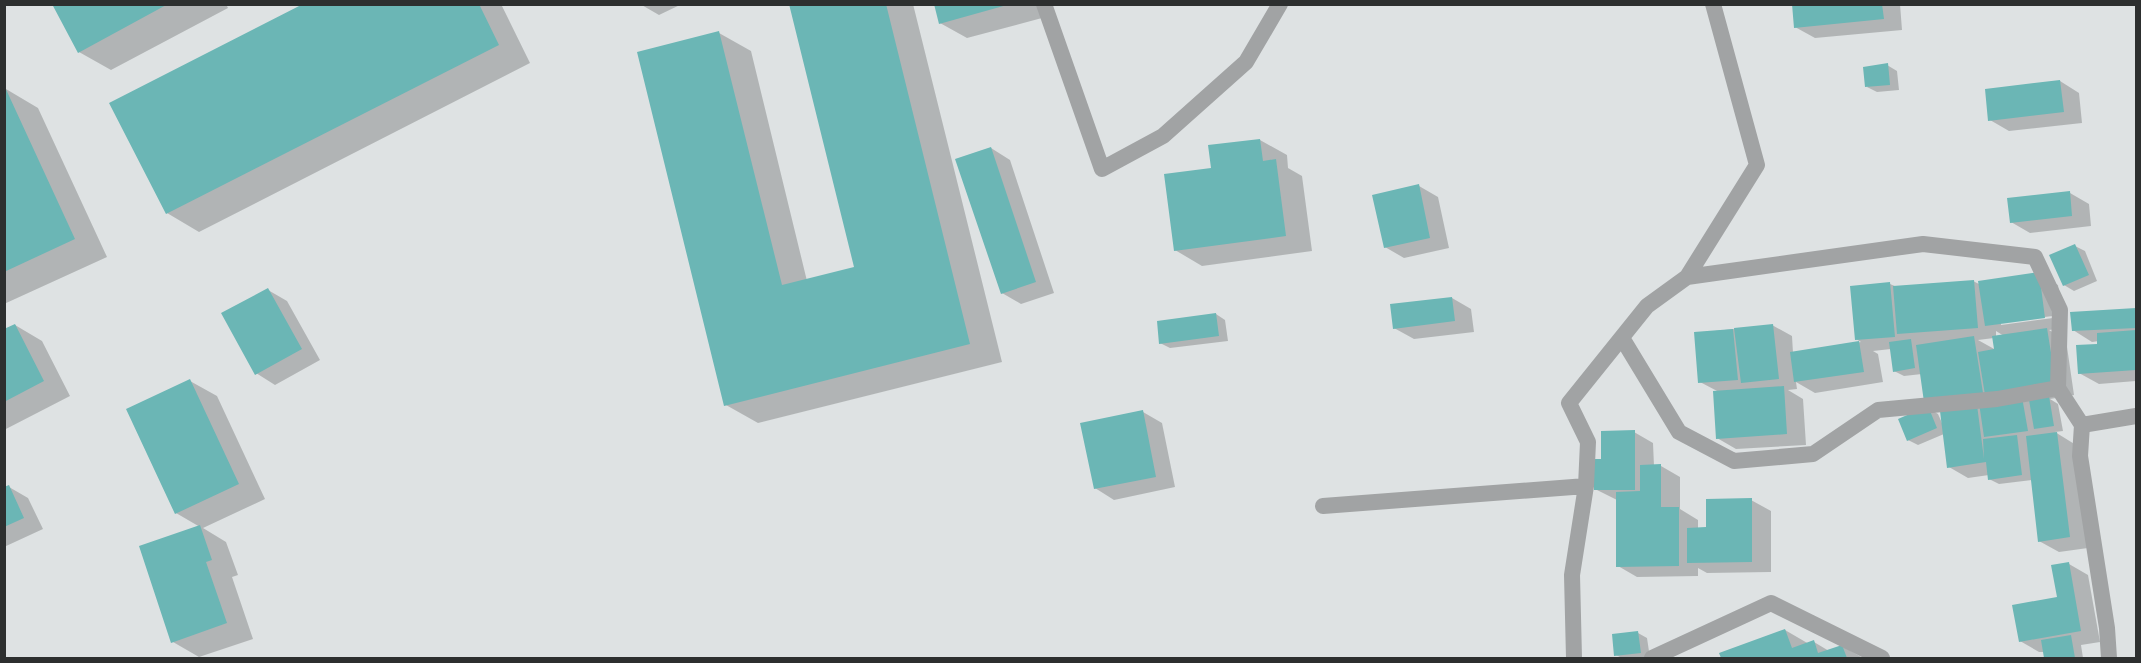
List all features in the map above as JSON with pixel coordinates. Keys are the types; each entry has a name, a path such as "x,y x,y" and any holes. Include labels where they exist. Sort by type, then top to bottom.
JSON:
{"street":[{"path":"1044,4 1102,170 1163,136 1246,62 1280,4"},
{"path":"1574,658 1572,575 1586,486 1588,442 1569,404 1647,306 1687,277 1757,165 1713,4"},
{"path":"1687,277 1923,244 2035,257 2060,310 2058,388 2082,425 2079,456 2108,628 2109,658"},
{"path":"1622,338 1679,432 1734,461 1814,454 1878,410 1997,399 2058,388"},
{"path":"2082,425 2136,416"},
{"path":"1323,506 1586,486"},
{"path":"1652,658 1771,603 1882,658"}],"building":[{"path":"52,4 168,4 78,53"},
{"path":"303,4 479,4 499,45 166,214 109,103"},
{"path":"789,4 886,4 970,344 724,406 637,52 719,31 782,285 854,267"},
{"path":"934,4 1007,4 1007,5 939,24"},
{"path":"1792,4 1882,4 1884,19 1794,28"},
{"path":"1888,63 1890,85 1865,87 1863,67"},
{"path":"2060,80 2064,112 1988,121 1985,89"},
{"path":"4,85 75,239 4,272"},
{"path":"1260,139 1263,161 1276,159 1286,236 1174,251 1164,174 1211,168 1208,145"},
{"path":"991,147 1036,282 1001,294 955,159"},
{"path":"1419,184 1430,238 1384,248 1372,195"},
{"path":"2070,191 2072,216 2010,223 2007,198"},
{"path":"2075,244 2089,275 2063,286 2049,255"},
{"path":"2039,272 2045,318 1985,326 1978,281"},
{"path":"1974,280 1978,328 1897,334 1893,286"},
{"path":"1890,282 1895,337 1855,340 1850,286"},
{"path":"268,288 302,349 255,375 221,313"},
{"path":"1452,297 1455,321 1393,329 1390,304"},
{"path":"2136,308 2136,328 2072,331 2070,312"},
{"path":"1216,313 1219,336 1159,344 1157,321"},
{"path":"15,324 44,381 4,402 4,329"},
{"path":"1773,324 1779,379 1741,383 1734,328"},
{"path":"2047,328 2056,384 1985,395 1978,352 1994,349 1992,336"},
{"path":"1733,329 1738,380 1698,383 1694,332"},
{"path":"2136,330 2136,370 2078,374 2076,345 2097,344 2097,333"},
{"path":"1974,336 1983,393 1924,402 1916,345"},
{"path":"1911,339 1915,368 1893,372 1889,342"},
{"path":"1859,341 1864,372 1794,382 1790,352"},
{"path":"190,379 239,484 175,514 126,409"},
{"path":"1784,386 1787,434 1716,439 1713,391"},
{"path":"2049,396 2054,426 2034,429 2029,400"},
{"path":"2022,397 2028,431 1984,437 1979,403"},
{"path":"1977,405 1984,459 1983,439 2017,435 2022,475 1988,480 1986,462 1947,468 1940,411"},
{"path":"1928,406 1937,428 1907,441 1898,419"},
{"path":"1143,410 1156,477 1094,489 1080,423"},
{"path":"1635,430 1635,490 1594,490 1594,459 1601,459 1601,431"},
{"path":"2057,432 2070,537 2038,542 2026,436"},
{"path":"1661,464 1661,507 1679,507 1679,566 1616,567 1616,492 1640,491 1640,465"},
{"path":"9,485 24,518 4,527 4,487"},
{"path":"1752,498 1752,562 1687,563 1687,528 1706,527 1706,499"},
{"path":"200,525 212,560 206,562 227,623 171,643 139,546"},
{"path":"2069,562 2081,631 2019,642 2012,605 2057,597 2051,565"},
{"path":"1785,629 1792,648 1814,640 1818,653 1842,645 1847,658 1721,658 1719,653"},
{"path":"1638,631 1641,653 1614,656 1612,634"},
{"path":"2071,635 2075,658 2044,658 2041,640"}]}
